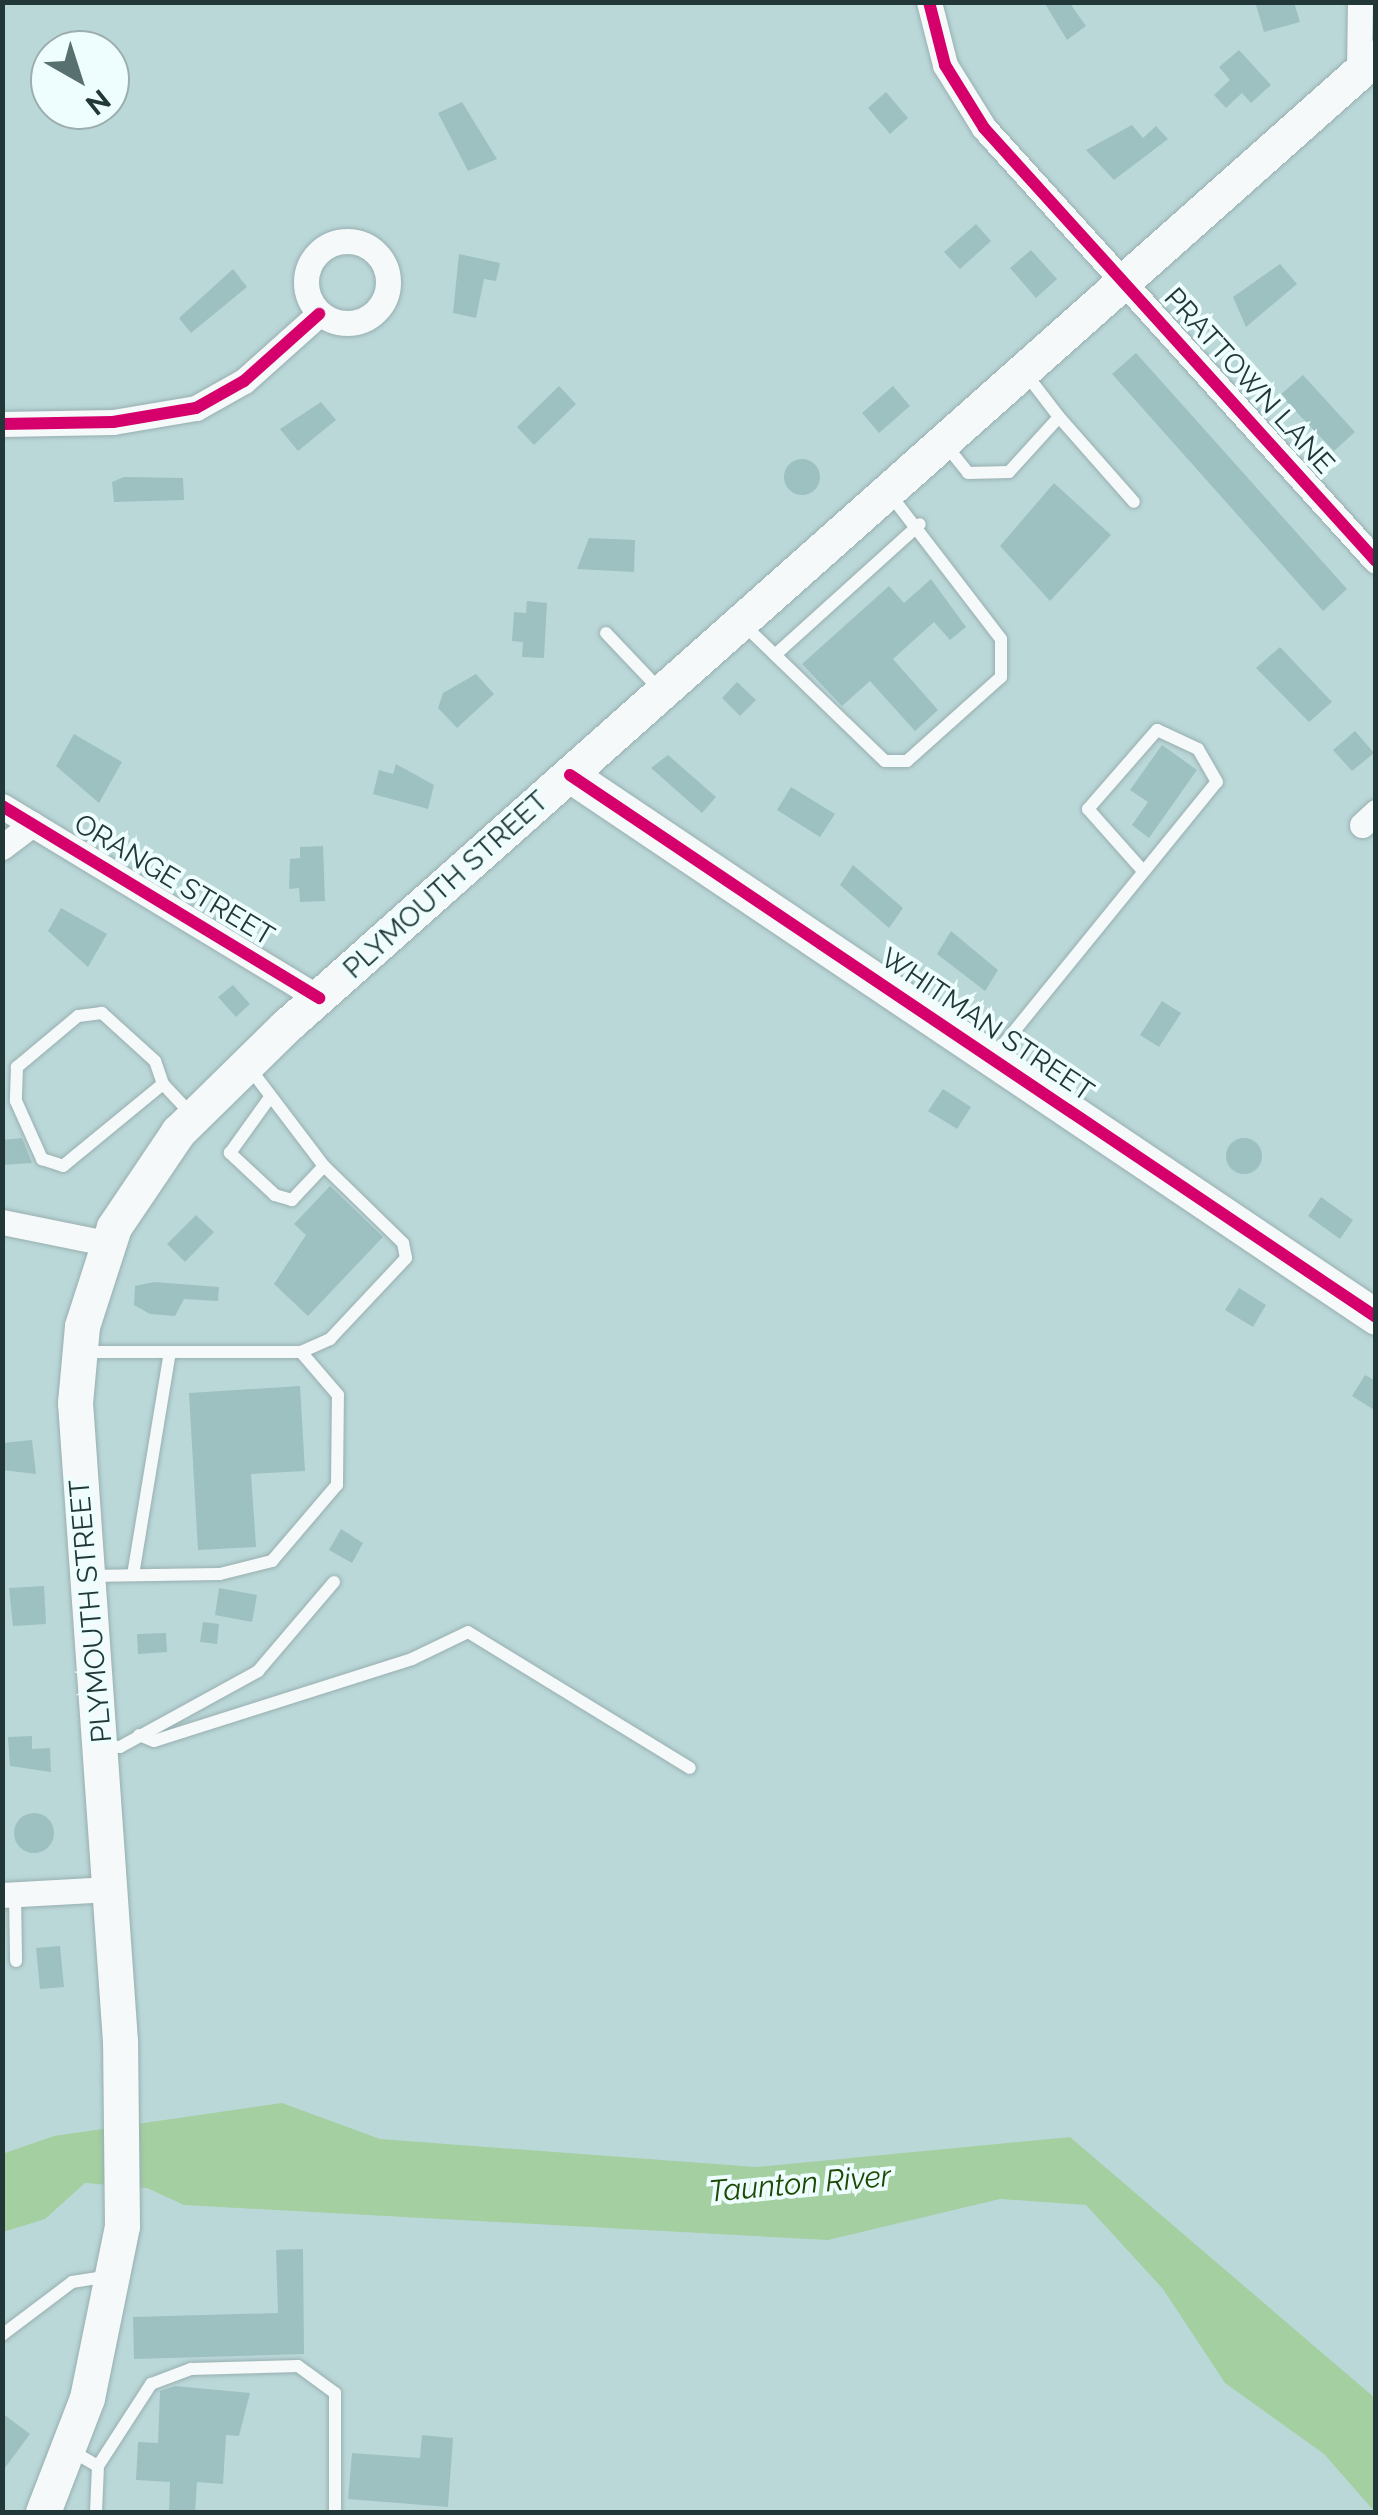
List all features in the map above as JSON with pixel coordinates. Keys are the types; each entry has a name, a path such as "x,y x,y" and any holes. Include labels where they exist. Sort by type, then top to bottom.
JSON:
{"main road":[{"name":"PLYMOUTH STREET","path":"43,2512 84,2458 116,2275 124,2197 124,2120 88,1576 78,1352 106,1243 194,1117 247,1064 1367,64"},
{"name":"WHITMAN STREET","path":"570,775 1376,1317"}],"street":[{"name":"PRATTOWN LANE","path":"929,2 960,97 1376,561"},
{"path":"1360,2 1367,64"},
{"path":"2,424 114,422 196,408 244,381 319,314"},
{"name":"ORANGE STREET","path":"2,806 319,998"},
{"path":"2,847 32,824"},
{"path":"2,1222 106,1243"},
{"path":"9,1894 110,1889"}],"lane":[{"path":"1022,370 1134,502"},
{"path":"942,441 968,472 985,478 1008,472 1059,418"},
{"path":"741,622 884,761 907,761 1001,677 1002,639 920,524 887,491"},
{"path":"775,655 920,524"},
{"path":"606,634 662,692"},
{"path":"993,1058 1217,782 1198,749 1157,730 1088,809 1142,871"},
{"path":"163,1084 63,1166 42,1159 16,1101 16,1068 78,1016 102,1012 155,1061 163,1084 194,1117"},
{"path":"78,1352 301,1352 330,1340 406,1258 403,1243 324,1166 268,1100 247,1064"},
{"path":"268,1100 235,1134 230,1153 282,1200 324,1166"},
{"path":"133,1575 170,1352"},
{"path":"88,1576 254,1569 272,1561 337,1485 338,1395 301,1352"},
{"path":"102,1747 139,1736 258,1671 334,1582"},
{"path":"139,1736 154,1741 412,1660 468,1632 690,1768"},
{"path":"9,1894 16,1961"},
{"path":"2,2334 72,2282 116,2275"},
{"path":"96,2512 84,2458 151,2384 191,2369 298,2366 335,2393 335,2512"}],"water":[{"name":"Taunton River","path":"282,2103 380,2139 756,2167 1070,2137 1375,2398 1375,2512 1324,2454 1225,2383 1163,2289 1086,2205 1000,2199 828,2240 184,2205 147,2188 85,2183 45,2219 3,2232 2,2154 54,2136"}],"building":[{"path":"1044,2 1069,2 1086,26 1067,40"},
{"path":"1294,2 1300,22 1264,32 1256,5"},
{"path":"1239,50 1271,85 1251,103 1242,93 1226,108 1214,95 1230,80 1219,67"},
{"path":"886,92 908,118 890,134 868,108"},
{"path":"462,102 497,159 468,171 438,113"},
{"path":"1132,125 1143,138 1156,126 1168,139 1114,180 1086,150"},
{"path":"976,224 991,241 960,269 944,252"},
{"path":"1031,250 1057,279 1036,298 1010,268"},
{"path":"459,254 500,263 496,281 484,279 476,318 453,313"},
{"path":"1280,264 1297,284 1246,327 1233,297"},
{"path":"233,269 247,287 191,333 179,318"},
{"path":"1136,353 1347,589 1323,611 1112,374"},
{"path":"1303,375 1355,432 1334,451 1280,395"},
{"path":"559,386 576,404 534,445 517,427"},
{"path":"893,386 910,406 879,433 862,413"},
{"path":"321,402 336,420 298,451 280,429"},
{"path":"802,459 815,464 820,477 815,490 802,495 789,490 784,477 789,464"},
{"path":"124,477 183,478 184,500 114,502 112,482"},
{"path":"1054,483 1111,535 1050,601 1000,546"},
{"path":"589,538 635,540 634,572 577,569"},
{"path":"931,579 966,627 950,640 934,622 893,659 938,710 915,731 870,681 842,706 802,664 889,586 904,603"},
{"path":"527,601 547,603 544,658 522,657 523,642 512,641 514,612 526,613"},
{"path":"1280,647 1332,702 1309,722 1256,668"},
{"path":"476,674 494,694 457,728 438,708 443,693"},
{"path":"737,682 756,700 740,716 722,698"},
{"path":"1355,731 1374,753 1352,771 1333,750"},
{"path":"74,734 122,762 99,803 56,766"},
{"path":"1162,745 1197,770 1149,838 1132,825 1148,802 1130,790"},
{"path":"668,755 716,797 702,813 651,768"},
{"path":"396,764 434,785 428,809 373,794 379,770 393,774"},
{"path":"791,787 835,814 820,837 777,810"},
{"path":"323,846 325,901 300,902 299,888 289,889 290,859 300,858 300,847"},
{"path":"853,865 903,908 889,928 840,885"},
{"path":"61,908 107,934 88,967 48,931"},
{"path":"951,931 998,970 985,991 937,954"},
{"path":"233,985 250,1004 236,1017 218,997"},
{"path":"1162,1001 1181,1013 1159,1047 1140,1035"},
{"path":"943,1089 971,1107 957,1129 928,1111"},
{"path":"22,1138 32,1163 2,1165 2,1140"},
{"path":"1244,1138 1256,1144 1262,1156 1256,1168 1244,1174 1232,1168 1226,1156 1232,1144"},
{"path":"330,1186 383,1237 308,1316 274,1284 306,1235 294,1224"},
{"path":"1321,1197 1353,1220 1340,1239 1308,1216"},
{"path":"196,1215 214,1232 185,1262 167,1244"},
{"path":"154,1282 219,1287 218,1301 184,1299 175,1316 150,1314 134,1305 135,1286"},
{"path":"1239,1288 1266,1305 1253,1327 1225,1310"},
{"path":"1365,1375 1376,1381 1376,1411 1352,1396"},
{"path":"300,1386 305,1471 251,1474 256,1547 198,1550 189,1393"},
{"path":"32,1440 36,1474 2,1470 2,1443"},
{"path":"341,1529 363,1543 352,1563 329,1550"},
{"path":"44,1586 46,1624 13,1626 9,1588"},
{"path":"219,1588 257,1595 252,1622 215,1615"},
{"path":"203,1622 219,1624 217,1644 200,1642"},
{"path":"166,1633 167,1652 138,1654 137,1634"},
{"path":"32,1736 32,1749 50,1748 51,1772 10,1766 8,1737"},
{"path":"34,1813 48,1819 54,1833 48,1847 34,1853 20,1847 14,1833 20,1819"},
{"path":"60,1946 64,1987 40,1989 36,1948"},
{"path":"303,2249 304,2354 134,2359 133,2317 278,2313 276,2250"},
{"path":"175,2386 250,2393 239,2436 226,2435 223,2484 197,2482 195,2512 169,2512 170,2482 136,2480 138,2442 158,2443 160,2391"},
{"path":"2,2413 30,2434 2,2472"},
{"path":"422,2435 453,2438 448,2507 348,2499 352,2453 420,2458"}],"cycle path":[{"path":"929,2 945,65 984,128 1376,561"},
{"path":"2,424 113,422 196,408 244,381 319,314"},
{"path":"570,775 1376,1317"},
{"path":"2,806 319,998"}]}
